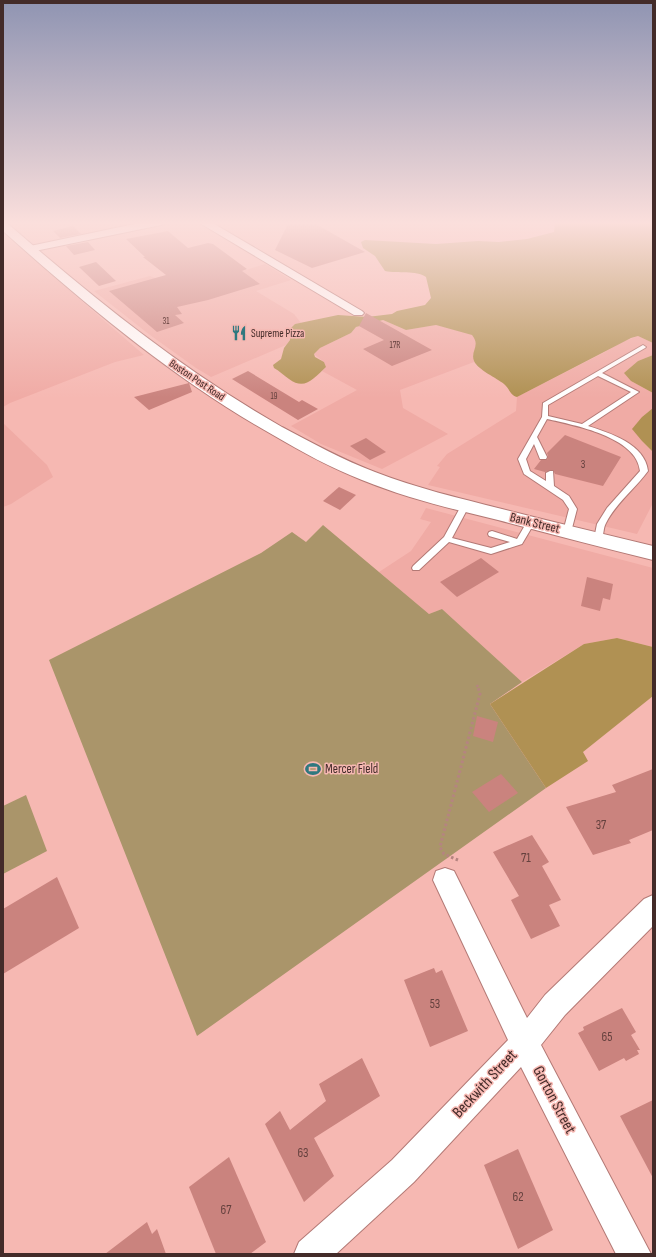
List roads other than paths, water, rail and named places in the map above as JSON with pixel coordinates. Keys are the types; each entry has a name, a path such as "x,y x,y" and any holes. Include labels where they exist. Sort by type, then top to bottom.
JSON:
{"main road":[{"name":"Boston Post Road","path":"69,281 147,345 188,375 249,414 306,446 350,468 417,493"},
{"name":"Bank Street","path":"417,493 653,553"}],"street":[{"path":"304,281 358,312"},
{"name":"Gorton Street","path":"452,870 524,1043 634,1254"},
{"name":"Beckwith Street","path":"311,1254 403,1171 524,1043 555,1005 653,908"}],"lane":[{"path":"567,532 573,509 566,498 527,472 522,459 544,417 545,404 643,346"},
{"path":"583,426 636,392 597,373"},
{"path":"544,417 583,426 612,437 629,446 642,462 644,471 610,510 601,524 598,540"},
{"path":"534,438 543,457"},
{"path":"550,473 550,486"},
{"path":"416,568 447,539 465,506"},
{"path":"447,539 491,552 519,542 531,522"},
{"path":"455,524 464,527"},
{"path":"492,534 519,542"}],"place":[{"name":"Supreme Pizza","path":"239,333"},
{"name":"Mercer Field","path":"313,769"}]}
